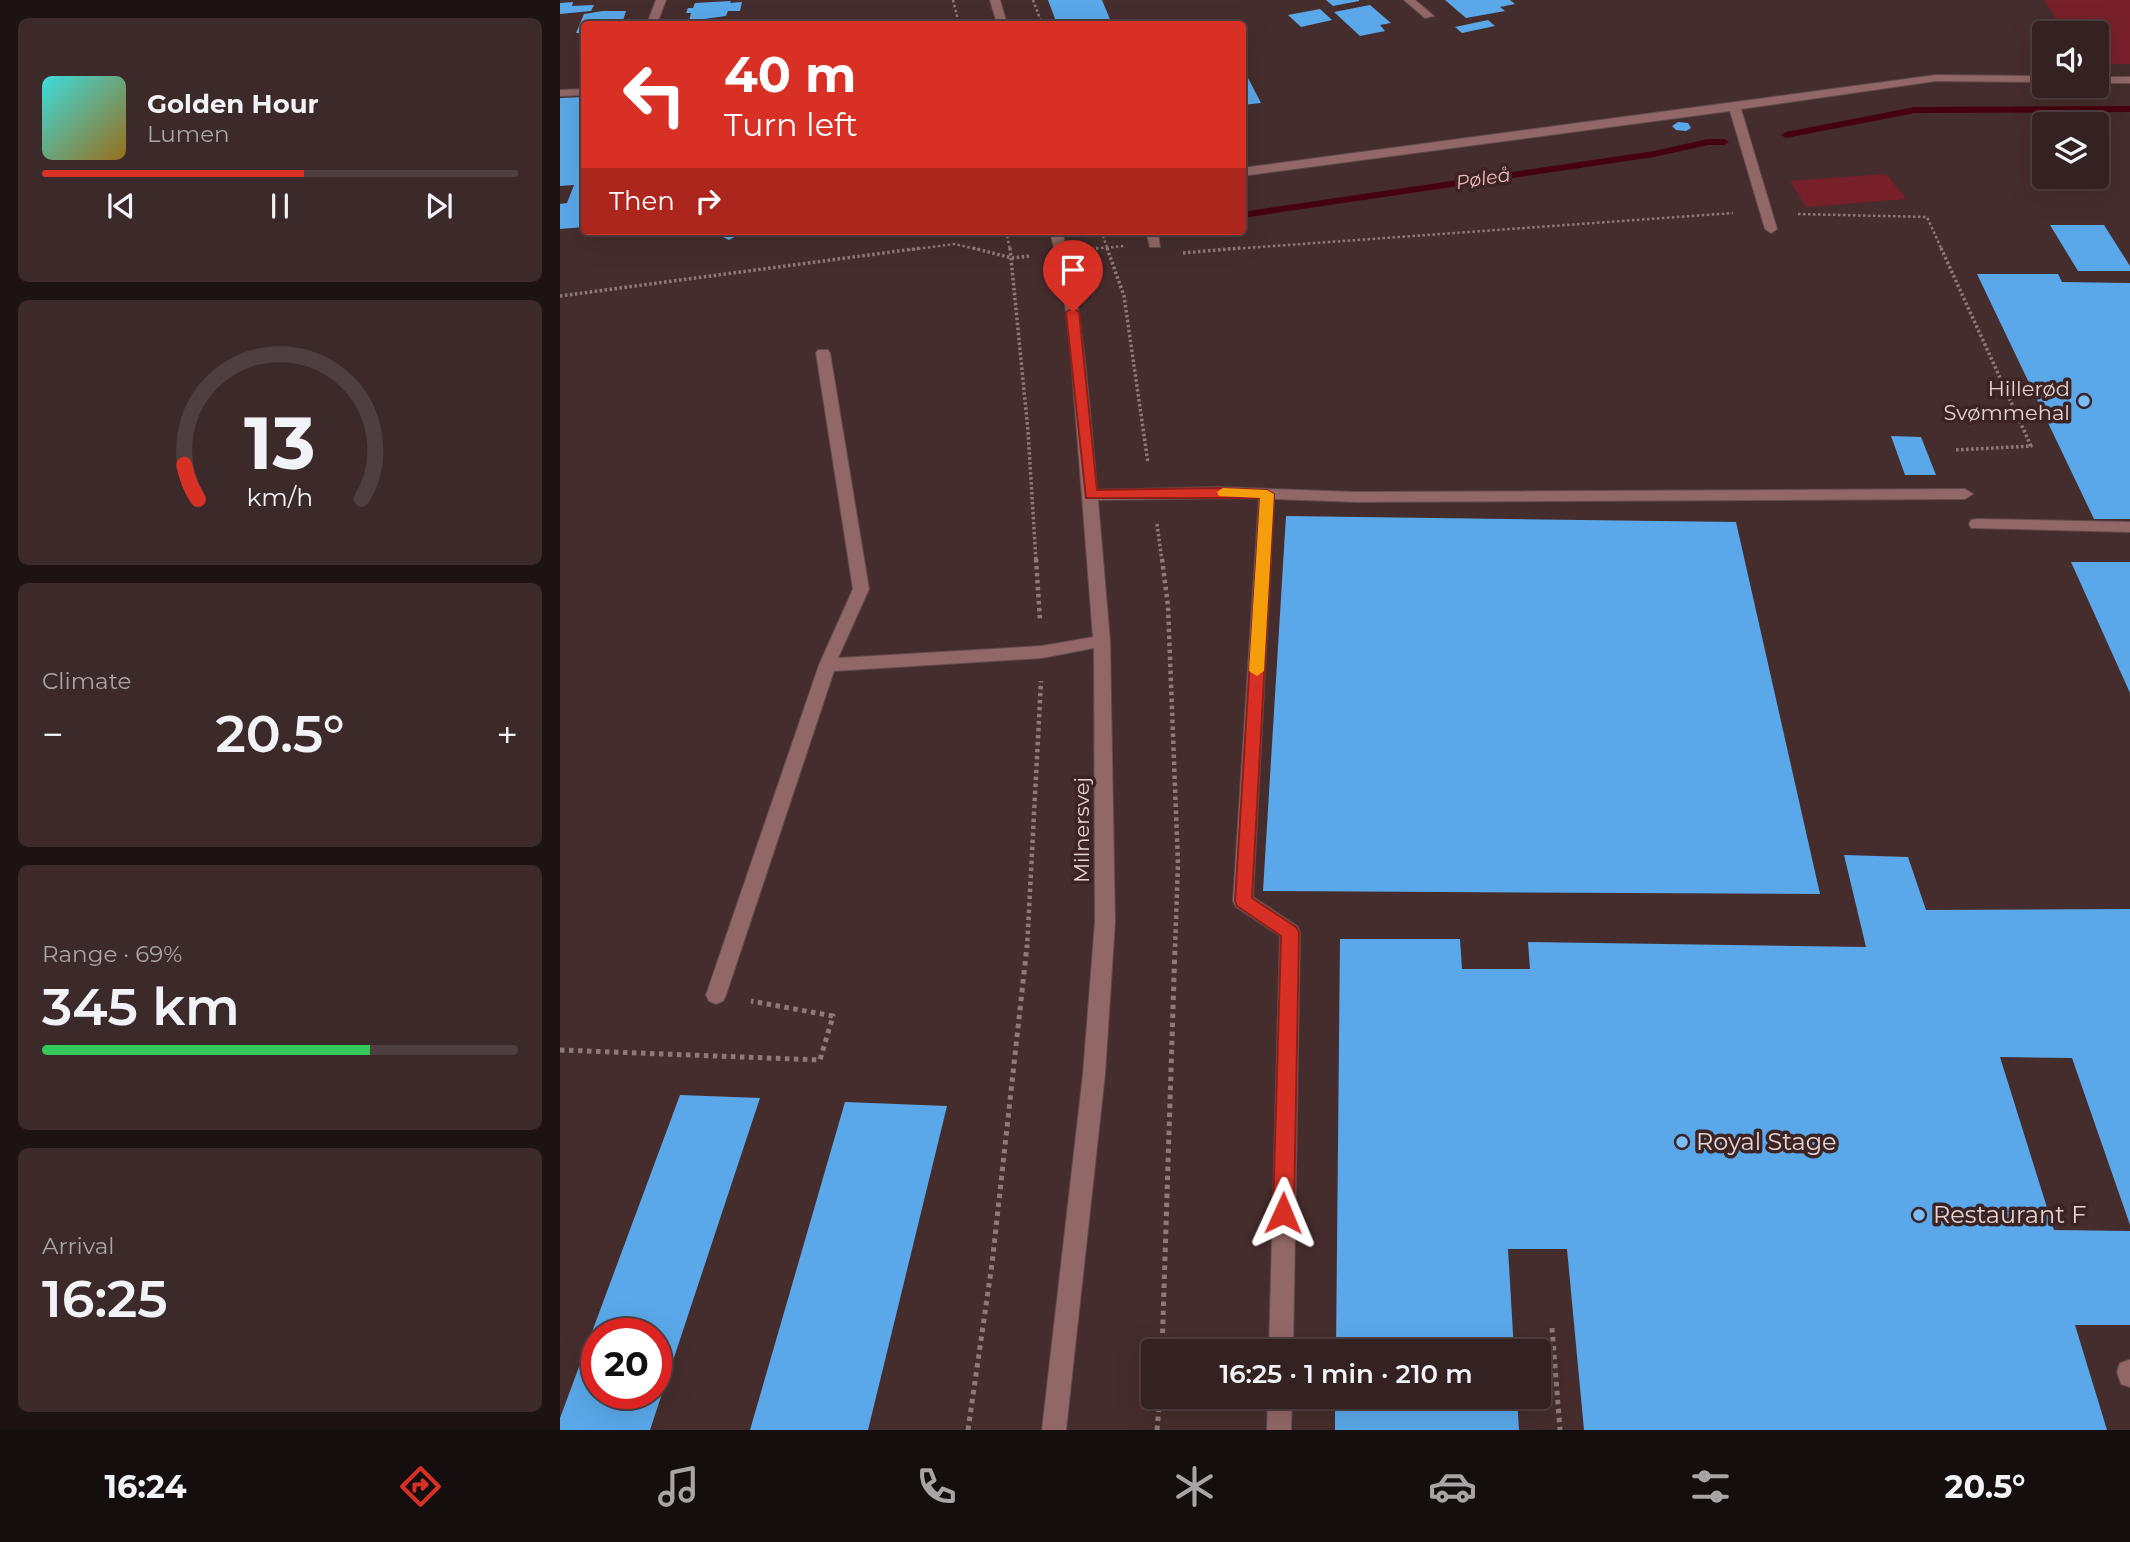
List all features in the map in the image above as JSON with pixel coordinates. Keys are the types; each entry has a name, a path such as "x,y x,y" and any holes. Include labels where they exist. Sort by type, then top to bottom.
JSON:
{"street":[{"path":"653,21 662,0"},
{"path":"995,0 1001,21"},
{"path":"1409,0 1429,16"},
{"path":"1246,171 1936,78 2032,79"},
{"path":"2109,80 2130,80"},
{"path":"560,93 581,92"},
{"path":"1735,107 1772,229"},
{"name":"Milnersvej","path":"1054,1430 1094,1074 1105,922 1102,641 1076,331 1067,274 1057,235"},
{"path":"716,995 827,665 861,589 823,353"},
{"path":"1267,494 1243,901 1290,932 1281,1339"},
{"path":"1091,495 1965,494"},
{"path":"1977,524 2130,527"},
{"path":"827,665 1042,652 1102,641"},
{"path":"1279,1430 1280,1409"}],"path":[{"path":"953,0 959,21"},
{"path":"1033,0 1041,21"},
{"path":"1106,247 1153,237 1180,253 1512,227 1767,211 1927,217 2031,446 1956,450"},
{"path":"968,1430 992,1264 1029,927 1042,652 1028,431 1012,258 1007,235"},
{"path":"1102,235 1124,296 1168,606 1178,864 1162,1339"},
{"path":"560,296 955,244 1012,258"},
{"path":"560,1050 820,1060 833,1016 716,995"},
{"path":"1552,1328 1560,1430"},
{"path":"1157,1430 1159,1409"}],"shaded area":[{"path":"2044,0 2130,0 2130,64 2109,64 2109,21 2057,21"},
{"path":"1886,174 1906,199 1806,207 1790,181"}],"building":[{"path":"1048,0 1102,0 1111,21 1056,21"},
{"path":"1326,0 1359,0 1359,1 1333,6"},
{"path":"1445,0 1510,0 1515,4 1500,7 1505,11 1466,18"},
{"path":"731,1 730,3 742,2 740,11 728,11 726,16 689,21 691,13 686,13 695,3"},
{"path":"573,2 572,6 594,5 591,11 560,14 560,3"},
{"path":"1370,5 1391,23 1380,25 1385,31 1360,36 1334,12"},
{"path":"1320,9 1332,20 1301,27 1288,15"},
{"path":"626,11 623,21 581,21 584,14"},
{"path":"1488,20 1495,26 1462,33 1455,27"},
{"path":"1246,78 1248,78 1261,103 1246,105"},
{"path":"581,97 581,227 560,229 560,204 567,203 574,185 560,186 560,98"},
{"path":"1678,122 1688,123 1691,128 1686,131 1676,130 1672,126"},
{"path":"2050,225 2104,225 2130,266 2130,271 2078,271"},
{"path":"719,235 738,235 729,240"},
{"name":"Hillerød Svømmehal","path":"1977,274 2058,274 2062,282 2130,283 2130,519 2094,519"},
{"path":"1891,436 1921,437 1936,475 1905,475"},
{"path":"1286,516 1736,522 1820,894 1263,891"},
{"path":"2071,562 2130,562 2130,693"},
{"name":"Royal Stage","path":"1844,855 1908,857 1926,910 2130,909 2130,1225 2072,1058 2000,1057 2054,1230 2130,1231 2130,1325 2075,1325 2107,1430 1584,1430 1567,1249 1508,1249 1513,1339 1336,1339 1340,939 1460,939 1462,969 1530,969 1528,942 1866,947"},
{"path":"680,1095 760,1098 672,1364 672,1318 597,1318"},
{"path":"845,1102 947,1106 868,1430 750,1430"},
{"path":"581,1361 581,1409 657,1409 650,1430 560,1430 560,1418"},
{"path":"1335,1409 1518,1409 1519,1430 1335,1430"}],"waterway":[{"name":"Pøleå","path":"1786,135 1915,110 2130,109"},
{"name":"Pøleå","path":"1246,214 1654,154 1708,142 1724,142"}],"slow traffic":[{"path":"1223,492 1267,494 1257,671"}],"place":[{"name":"Hillerød Svømmehal","path":"2084,401"},
{"name":"Royal Stage","path":"1682,1142"},
{"name":"Restaurant F","path":"1919,1215"}],"route":[{"path":"1073,312 1091,495 1217,492 1267,494 1243,901 1290,932 1283,1213"}]}
